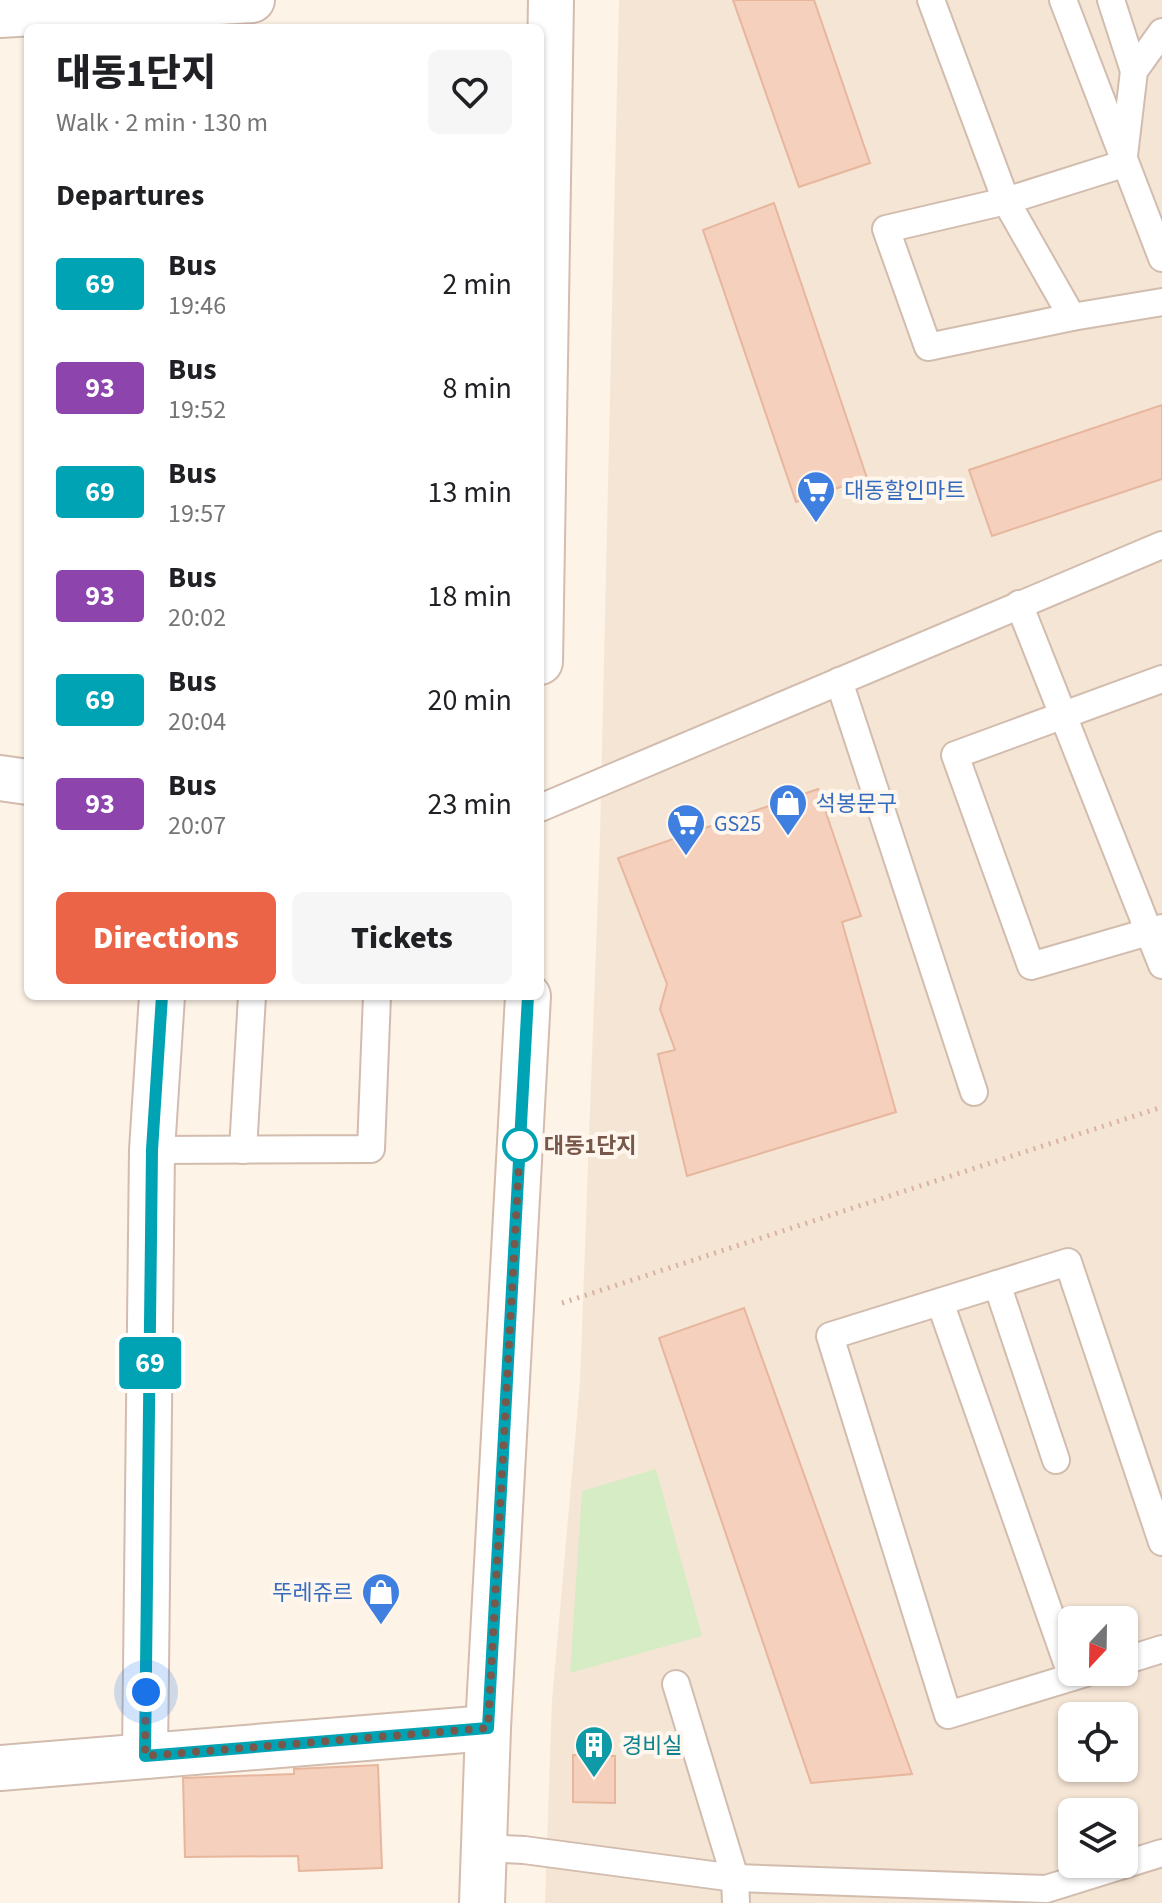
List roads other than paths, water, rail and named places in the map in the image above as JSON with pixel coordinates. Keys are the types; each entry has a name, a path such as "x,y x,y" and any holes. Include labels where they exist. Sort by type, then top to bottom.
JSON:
{"street":[{"path":"0,15 193,16 252,0"},
{"path":"544,421 551,0"},
{"path":"0,778 24,781"},
{"path":"145,1756 152,1150 162,1000"},
{"path":"482,1903 488,1728 528,1000"},
{"path":"0,1768 488,1728"}],"lane":[{"path":"931,0 1006,201 1072,317"},
{"path":"1063,0 1123,164 1162,258"},
{"path":"1111,0 1134,71 1123,164"},
{"path":"1134,71 1162,32"},
{"path":"1123,164 1006,201 886,229 928,347 1162,302"},
{"path":"544,806 1162,545"},
{"path":"1019,604 1154,930 1162,965"},
{"path":"1154,930 1031,966 955,755 1062,713 1162,679"},
{"path":"839,681 974,1092"},
{"path":"243,1150 252,1000"},
{"path":"152,1150 371,1149 377,1000"},
{"path":"1058,1682 948,1715 830,1336 1068,1262 1162,1542"},
{"path":"997,1284 1056,1460"},
{"path":"940,1302 1058,1614"},
{"path":"1138,1657 1162,1649"},
{"path":"676,1684 735,1890"},
{"path":"483,1848 524,1850 735,1890 1046,1889 1162,1853"}],"place":[{"name":"대동할인마트","path":"816,524"},
{"name":"석봉문구","path":"788,837"},
{"name":"GS25","path":"686,857"},
{"name":"대동1단지","path":"520,1145"},
{"name":"뚜레쥬르","path":"381,1626"},
{"name":"경비실","path":"594,1779"}]}
